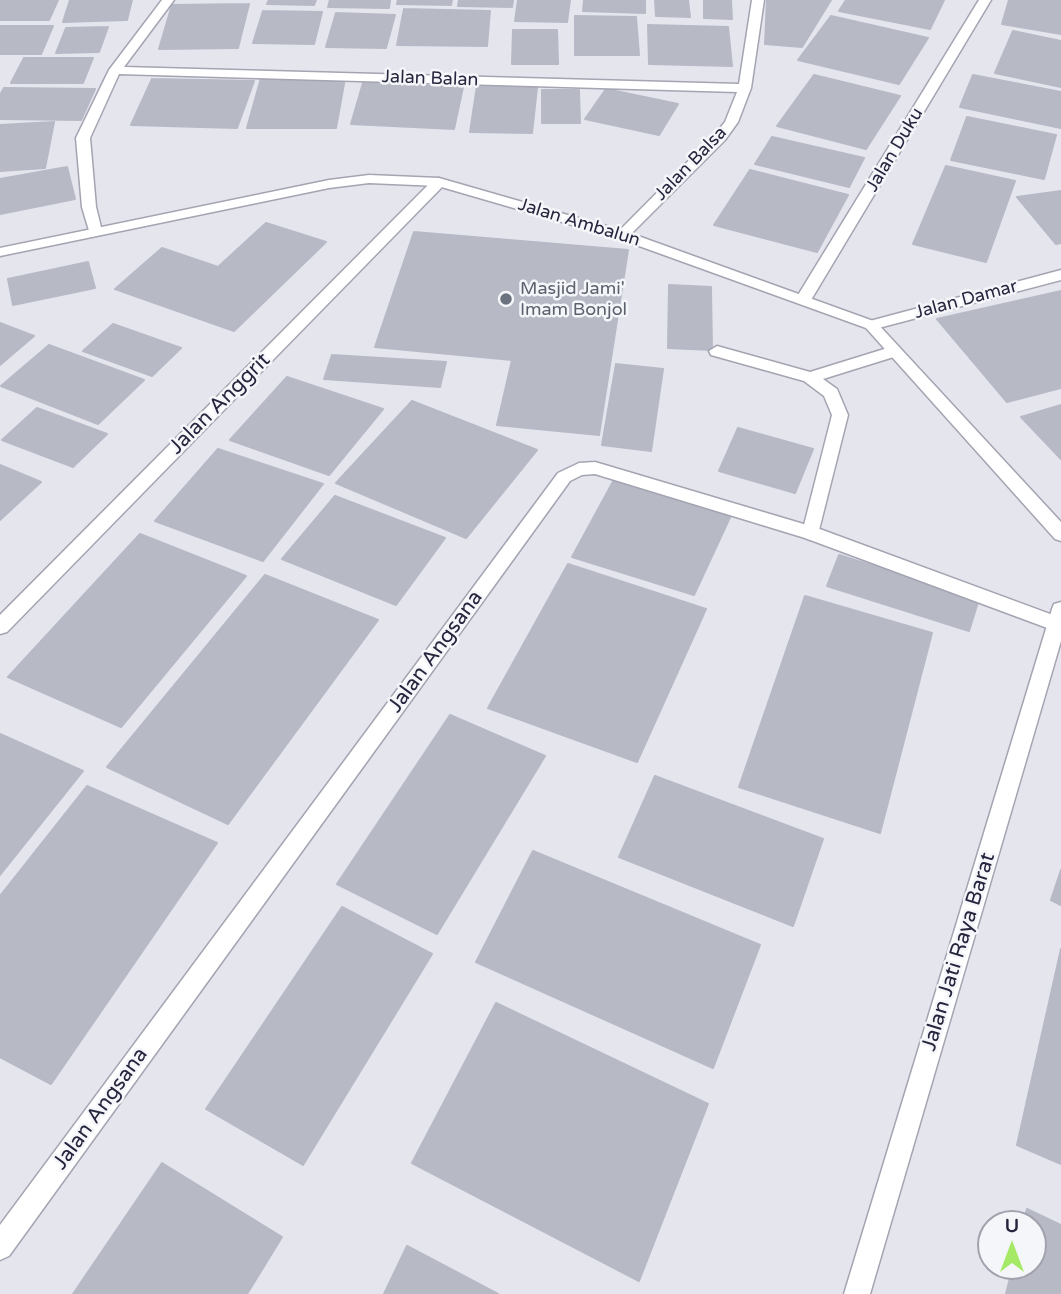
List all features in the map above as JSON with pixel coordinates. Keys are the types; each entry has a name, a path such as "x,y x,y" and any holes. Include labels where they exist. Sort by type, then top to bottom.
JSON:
{"street":[{"path":"95,231 89,206 83,138 114,71 168,0"},
{"name":"Jalan Balsa","path":"622,235 720,137 731,122 745,88 758,0"},
{"name":"Jalan Duku","path":"803,300 985,0"},
{"name":"Jalan Balan","path":"114,71 745,88"},
{"name":"Jalan Ambalun","path":"0,252 329,184 369,179 439,182 622,235 871,325 1061,534"},
{"name":"Jalan Anggrit","path":"0,627 439,182"},
{"name":"Jalan Damar","path":"871,325 1061,275"},
{"path":"717,351 810,377 831,393 840,415 811,533"},
{"path":"810,377 894,351"},
{"name":"Jalan Angsana","path":"0,1247 564,477 579,469 595,468 811,533 1059,617"},
{"name":"Jalan Jati Raya Barat","path":"857,1294 1059,617"}],"building":[{"path":"0,0 58,0 49,20 0,20"},
{"path":"70,0 132,0 127,20 63,22"},
{"path":"269,0 316,0 314,5 267,4"},
{"path":"330,0 390,0 389,8 328,7"},
{"path":"398,0 452,0 451,5 397,4"},
{"path":"459,0 513,0 512,7 458,6"},
{"path":"518,0 570,0 567,22 515,21"},
{"path":"584,0 645,0 645,13 583,11"},
{"path":"655,0 688,0 690,17 656,16"},
{"path":"704,0 731,0 732,19 704,18"},
{"path":"767,0 831,0 802,47 765,44"},
{"path":"846,0 944,0 930,29 839,11"},
{"path":"1009,0 1061,0 1061,34 1002,24"},
{"path":"249,4 238,48 159,49 172,5"},
{"path":"404,9 490,11 487,46 397,45"},
{"path":"263,11 322,12 314,44 253,43"},
{"path":"336,13 395,15 386,48 326,47"},
{"path":"575,16 636,17 639,55 575,55"},
{"path":"831,16 928,38 899,84 798,60"},
{"path":"648,25 728,27 732,66 649,64"},
{"path":"0,26 53,26 41,54 0,54"},
{"path":"108,27 99,52 56,53 66,28"},
{"path":"513,30 557,30 558,64 512,64"},
{"path":"1013,31 1061,41 1061,87 995,73"},
{"path":"24,58 93,58 83,83 11,83"},
{"path":"814,75 900,96 866,149 777,126"},
{"path":"973,75 1061,92 1061,128 960,107"},
{"path":"261,78 345,78 336,128 247,128"},
{"path":"152,79 254,81 237,128 131,125"},
{"path":"363,83 463,87 454,129 351,124"},
{"path":"477,86 537,88 532,133 470,132"},
{"path":"4,88 95,89 81,120 0,119 0,95"},
{"path":"606,89 678,104 659,135 585,119"},
{"path":"542,90 579,90 580,123 542,123"},
{"path":"967,117 1056,135 1044,179 951,160"},
{"path":"54,122 45,168 0,171 0,125"},
{"path":"772,137 864,158 849,187 755,164"},
{"path":"946,166 1015,181 986,262 913,244"},
{"path":"67,167 75,199 0,214 0,179"},
{"path":"750,170 848,195 817,252 714,225"},
{"path":"1061,191 1061,243 1056,244 1017,197"},
{"path":"266,223 326,242 234,331 115,289 162,248 218,267"},
{"name":"Masjid Jami' Imam Bonjol","path":"414,232 628,250 599,435 497,425 512,360 375,347"},
{"path":"88,262 95,288 13,305 8,279"},
{"path":"669,285 711,287 712,350 668,348"},
{"path":"1061,291 1061,388 1007,402 937,319"},
{"path":"0,323 34,336 0,365"},
{"path":"113,324 181,348 152,376 83,351"},
{"path":"49,345 144,380 98,424 1,386"},
{"path":"332,355 446,362 440,387 324,379"},
{"path":"616,364 663,369 651,451 602,445"},
{"path":"287,377 383,409 329,475 230,440"},
{"path":"412,401 537,450 466,538 336,483"},
{"path":"1061,405 1061,459 1021,417"},
{"path":"37,408 107,434 73,467 2,440"},
{"path":"738,428 813,449 795,493 719,471"},
{"path":"218,449 323,484 263,561 155,521"},
{"path":"0,465 41,482 0,520"},
{"path":"615,478 732,513 694,595 572,557"},
{"path":"335,496 445,538 396,605 282,559"},
{"path":"140,534 246,576 121,727 8,677"},
{"path":"839,555 979,599 969,631 827,586"},
{"path":"568,564 706,609 637,762 488,708"},
{"path":"265,575 378,620 228,824 107,767"},
{"path":"805,596 932,633 880,833 739,787"},
{"path":"450,715 545,756 437,934 337,884"},
{"path":"0,734 83,771 0,875"},
{"path":"655,776 823,839 793,926 619,857"},
{"path":"87,786 217,843 51,1084 0,1057 0,896"},
{"path":"533,851 760,945 713,1068 476,962"},
{"path":"1061,870 1061,905 1051,900"},
{"path":"342,907 432,954 303,1165 206,1109"},
{"path":"1061,949 1061,1164 1017,1145"},
{"path":"496,1003 708,1104 639,1281 412,1163"},
{"path":"162,1163 282,1237 247,1294 73,1294"},
{"path":"1047,1218 1061,1225 1061,1294 1006,1294 1010,1280 1047,1280"},
{"path":"407,1246 498,1294 384,1294"}],"place":[{"name":"Masjid Jami' Imam Bonjol","path":"506,299"}]}
